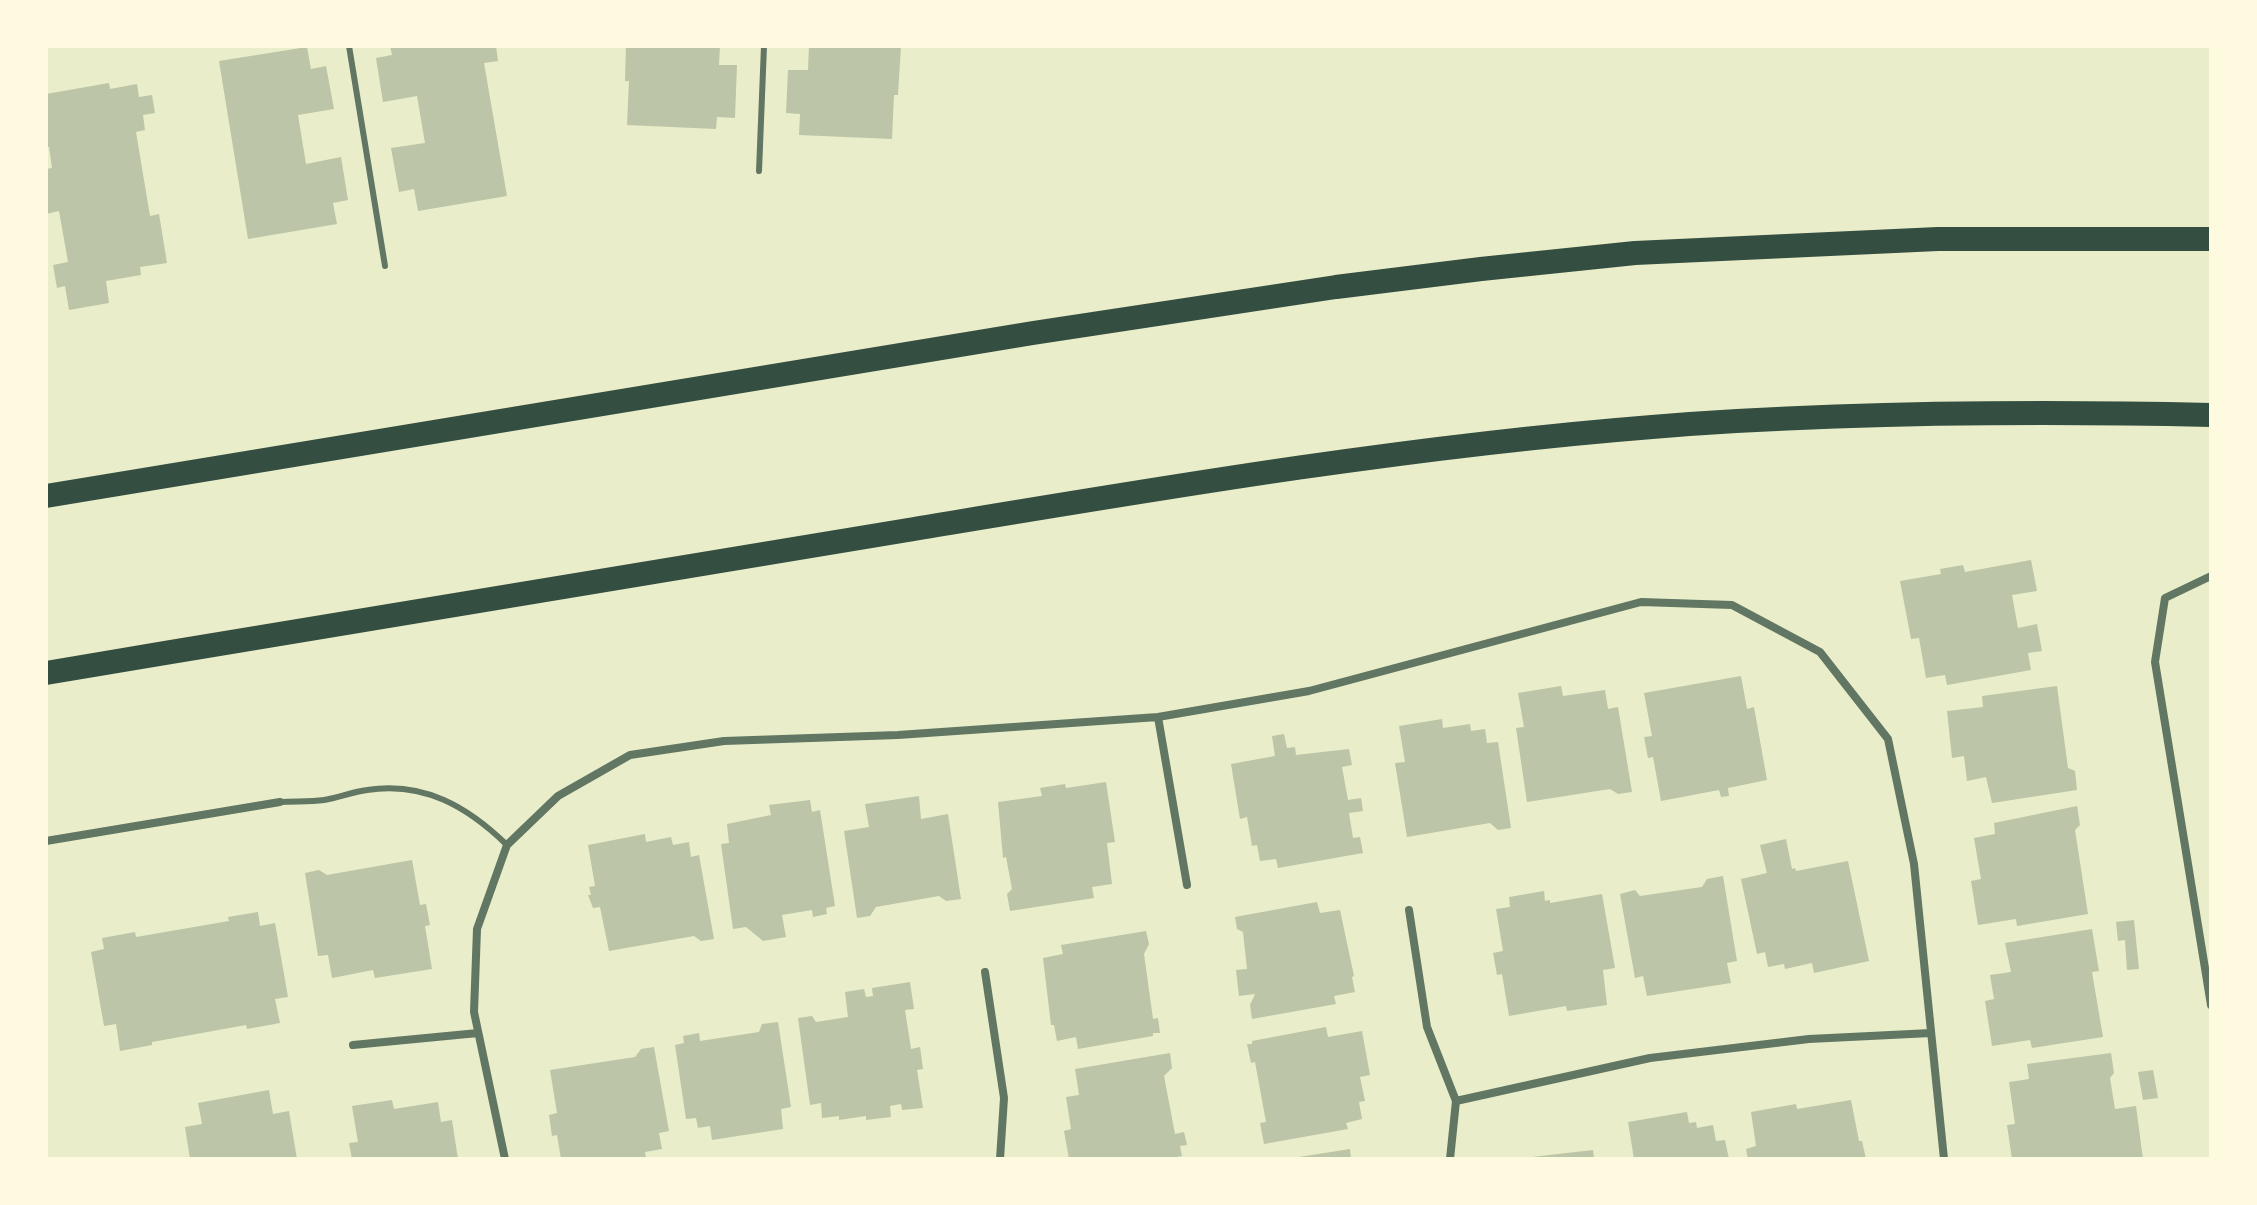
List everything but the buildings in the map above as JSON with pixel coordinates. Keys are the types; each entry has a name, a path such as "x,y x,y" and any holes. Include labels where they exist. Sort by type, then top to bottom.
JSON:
{"highway":[{"path":"46,496 1033,333 1336,287 1481,269 1635,253 1938,239 2211,239"},
{"path":"46,673 1052,506 1346,461 1495,443 1650,427 1805,418 2085,412 2211,415"}],"street":[{"path":"2211,576 2165,598 2155,662 2211,1005"},
{"path":"505,1159 474,1012 477,929 507,845 558,796 630,755 724,741 898,735 1158,717 1309,691 1641,602 1732,605 1820,652 1888,739 1914,864 1944,1159"},
{"path":"1158,717 1187,885"},
{"path":"46,841 280,802"},
{"path":"1409,910 1427,1027 1456,1101 1450,1159"},
{"path":"985,972 1004,1098 1000,1159"},
{"path":"353,1045 478,1033"},
{"path":"1456,1101 1650,1058 1809,1039 1931,1033"}],"lane":[{"path":"349,46 385,266"},
{"path":"759,171 764,46"},
{"path":"280,802 322,800 368,789 409,789 449,800 487,826 507,845"}]}
